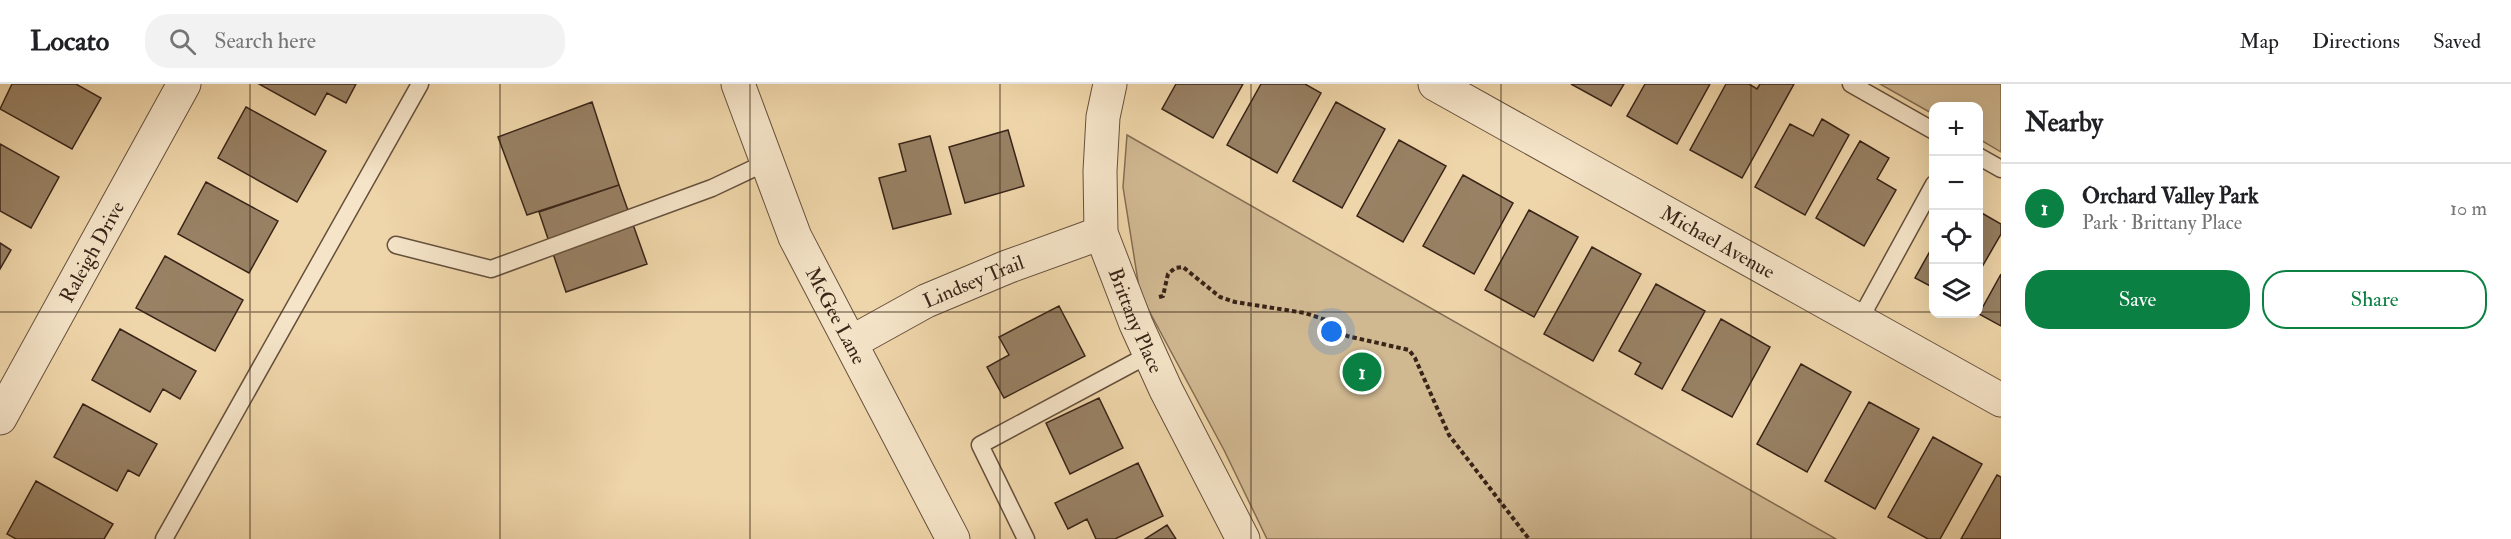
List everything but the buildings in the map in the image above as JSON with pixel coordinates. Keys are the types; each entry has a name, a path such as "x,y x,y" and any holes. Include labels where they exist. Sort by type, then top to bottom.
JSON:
{"street":[{"name":"Raleigh Drive","path":"2,407 184,84"},
{"name":"McGee Lane","path":"738,84 795,237 852,342 953,539"},
{"name":"Brittany Place","path":"1110,84 1103,117 1100,171 1101,233 1136,324 1242,539"},
{"name":"Michael Avenue","path":"1435,84 2001,400"},
{"name":"Lindsey Trail","path":"852,342 926,301 1007,267 1101,233"}],"lane":[{"path":"164,539 420,84"},
{"path":"1851,84 1929,128"},
{"path":"1983,159 2001,169"},
{"path":"396,245 491,269 712,188 767,162"},
{"path":"1859,321 1929,193"},
{"path":"1026,539 980,445 1150,354"}],"path":[{"path":"1156,299 1163,296 1168,274 1175,268 1183,267 1220,297 1235,302 1305,313 1329,321 1347,336 1409,350 1415,358 1449,435 1528,539"}],"shaded area":[{"path":"1880,84 2001,84 2001,152 1983,141 1983,102 1929,102 1929,112"},
{"path":"1127,135 1836,539 1267,539 1224,450 1140,294 1123,187"}],"place":[{"name":"Orchard Valley Park","path":"1362,372"}]}
